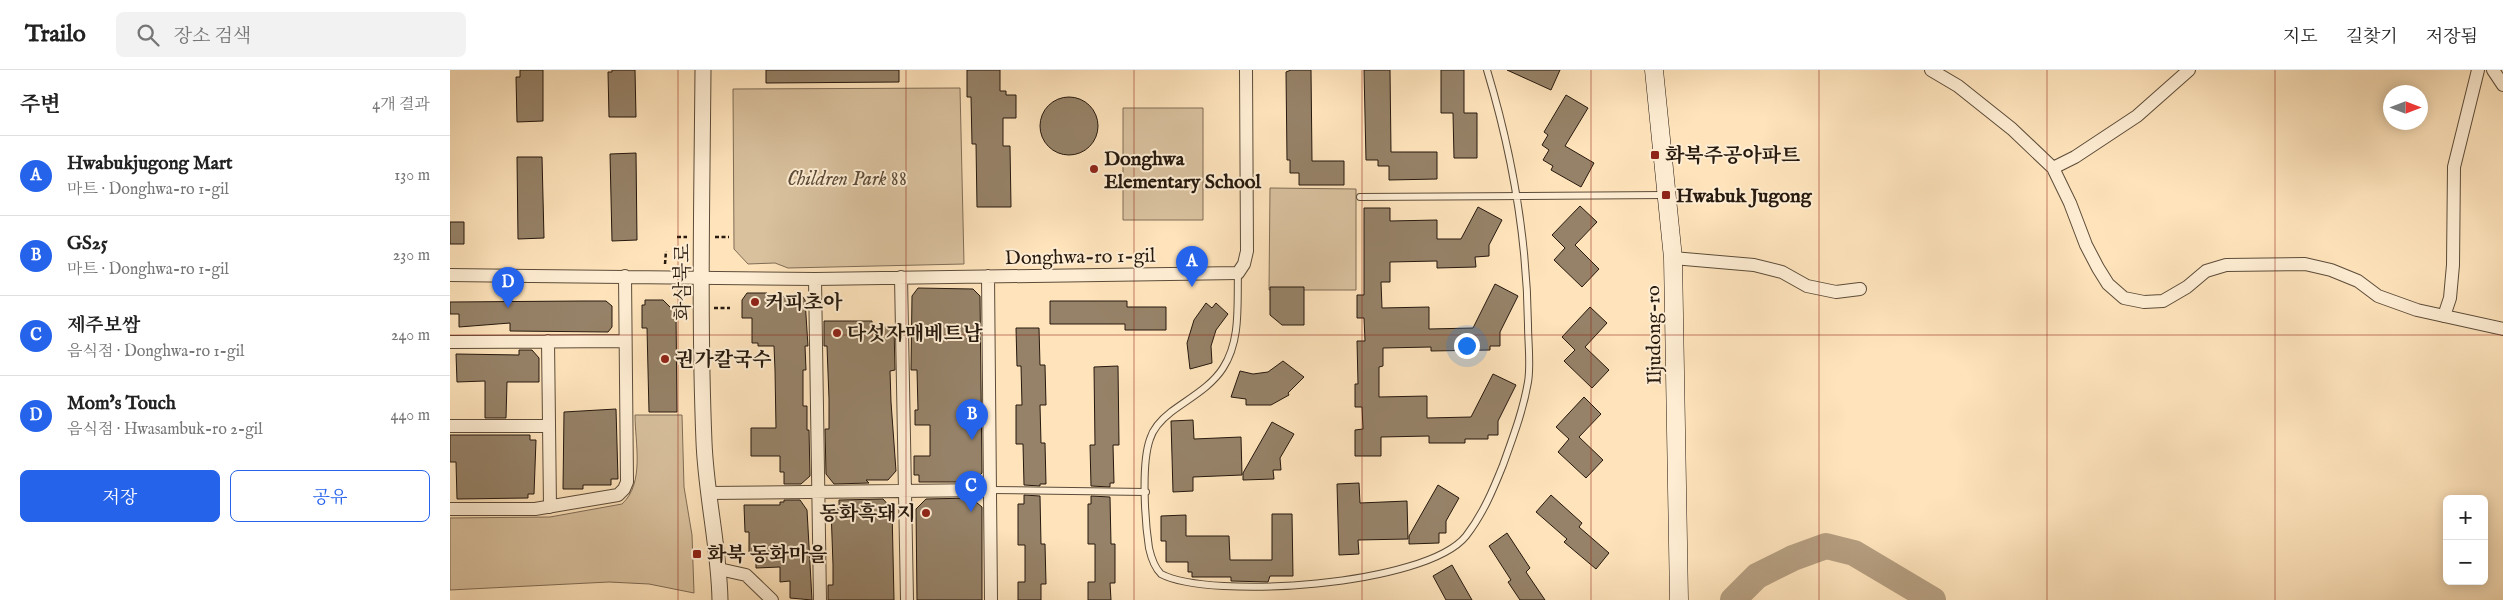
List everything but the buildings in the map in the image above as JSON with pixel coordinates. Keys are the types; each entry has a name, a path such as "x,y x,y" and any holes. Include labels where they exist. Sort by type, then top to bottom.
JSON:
{"main road":[{"name":"Iljudong-ro","path":"1654,70 1673,258 1679,600"}],"street":[{"name":"화삼북로","path":"702,70 701,278 704,442 708,493 719,570 720,600"},
{"path":"1238,273 1244,264 1247,250 1246,70"},
{"path":"1931,70 1958,86 2012,129 2053,168 2070,203 2086,245 2098,268 2108,284 2124,298 2144,302 2163,301 2187,287 2206,271 2226,265 2305,264 2331,270 2358,281 2378,296 2417,310 2503,329"},
{"path":"2053,168 2075,158 2137,116 2189,70"},
{"path":"2444,316 2450,298 2453,265 2454,167 2478,70"},
{"path":"2493,70 2503,85"},
{"path":"1673,258 1754,265 1782,272 1807,286 1836,292 1860,289"},
{"name":"Donghwa-ro 1-gil","path":"450,275 815,279 1238,273"},
{"path":"450,509 550,507 618,495 624,490 627,482 624,341 626,276"},
{"name":"Donghwa-ro 1-gil","path":"988,276 991,600"},
{"path":"901,278 906,600"},
{"path":"815,279 820,600"},
{"path":"548,341 550,507"},
{"path":"450,342 624,341"},
{"path":"450,426 549,426"},
{"path":"708,493 990,490"},
{"path":"719,570 746,575 772,600"}],"lane":[{"path":"1294,593 1352,583 1406,570 1440,557 1465,538 1490,498 1519,422 1528,380 1528,293 1518,196 1502,122 1487,70"},
{"path":"1360,198 1666,195"},
{"path":"1238,273 1236,339 1223,368 1197,393 1164,418 1150,437 1147,454 1146,492 1150,551 1158,572 1169,580 1194,590 1238,594"},
{"path":"990,490 1146,492"}],"green space":[{"name":"Children Park 88","path":"960,88 964,264 788,268 775,263 748,264 734,249 733,89"},
{"path":"1123,108 1203,108 1203,220 1123,220"},
{"path":"1270,188 1356,189 1356,290 1269,290"},
{"path":"635,415 682,415 684,487 692,535 694,593 649,584 609,582 450,590 450,518 550,517 622,504 634,485 636,474"}],"waterway":[{"path":"1733,600 1757,576 1793,558 1826,546 1854,553 1933,600"}],"place":[{"name":"화북주공아파트","path":"1655,155"},
{"name":"Donghwa Elementary School","path":"1094,169"},
{"name":"Hwabuk Jugong","path":"1666,195"},
{"name":"Hwabukjugong Mart","path":"1192,287"},
{"name":"커피초아","path":"755,302"},
{"name":"Mom's Touch","path":"508,308"},
{"name":"다섯자매베트남","path":"837,333"},
{"name":"권가칼국수","path":"665,359"},
{"name":"GS25","path":"972,440"},
{"name":"제주보쌈","path":"971,512"},
{"name":"동화흑돼지","path":"926,513"},
{"name":"화북 동화마을","path":"697,554"}]}
